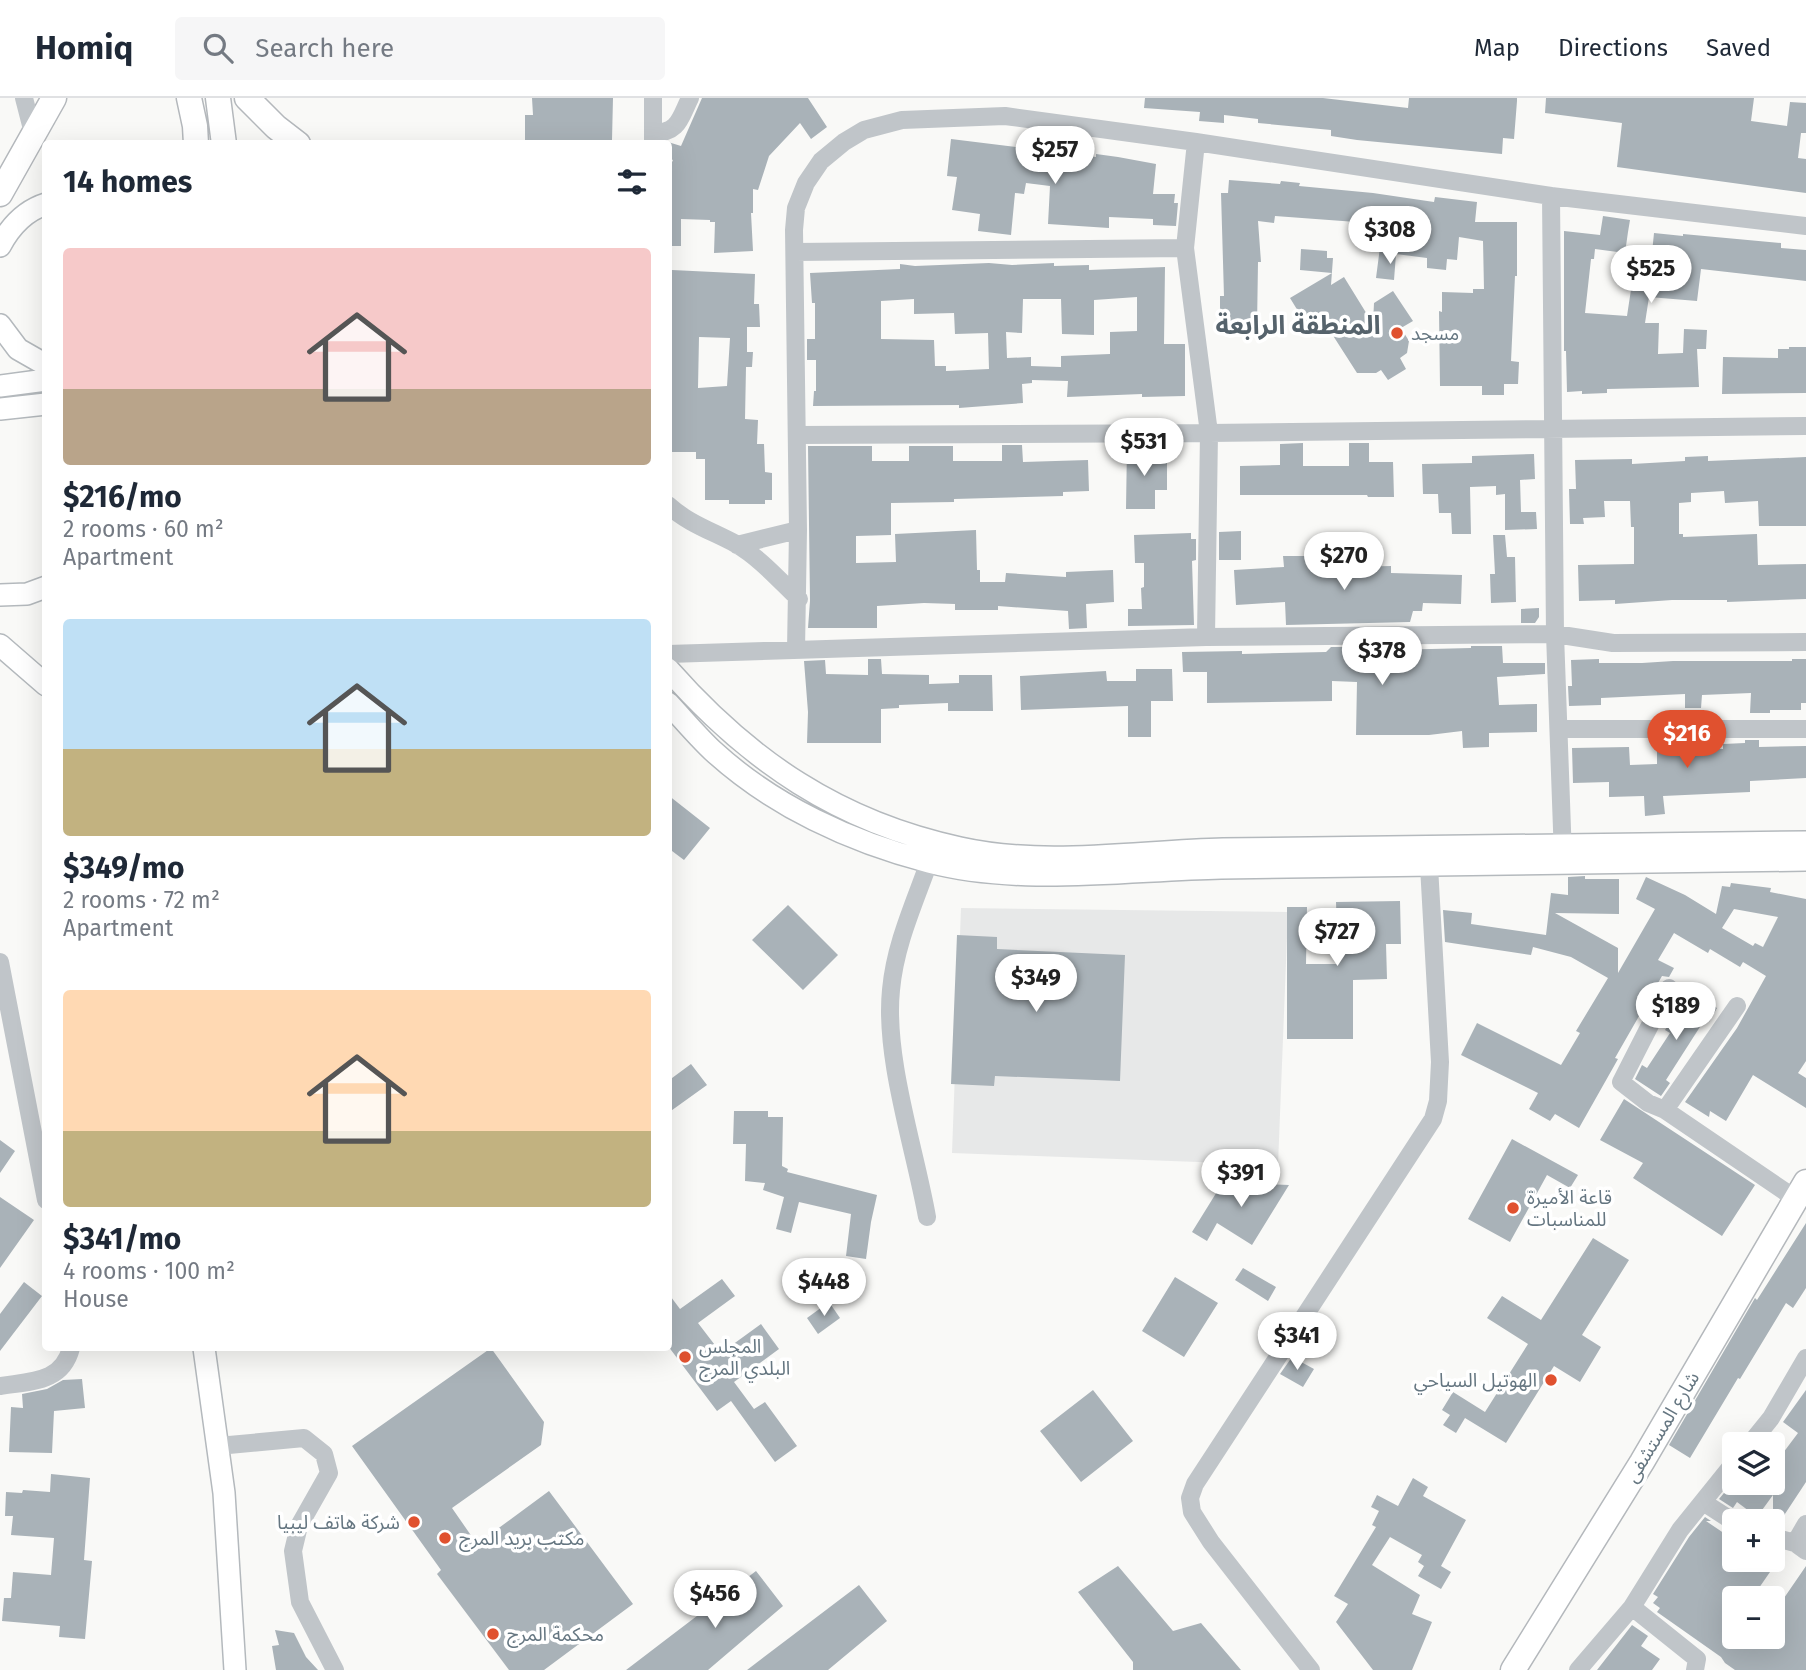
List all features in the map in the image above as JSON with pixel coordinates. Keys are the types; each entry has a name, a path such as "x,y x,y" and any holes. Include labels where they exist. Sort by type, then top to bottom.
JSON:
{"highway":[{"path":"0,194 54,98"},
{"path":"189,98 195,140"},
{"path":"218,98 223,140"},
{"path":"247,98 293,140"},
{"name":"شارع المستشفى","path":"1513,1670 1642,1462 1801,1191"}],"main road":[{"path":"0,246 8,231 23,216 42,206"},
{"path":"0,325 18,349 42,363"},
{"path":"0,386 42,381"},
{"path":"0,409 42,404"},
{"path":"0,596 27,594 42,588"},
{"path":"0,645 42,682"},
{"path":"672,673 726,730 776,769 818,795 912,835 962,849 1034,857 1232,849 1563,853 1806,860"},
{"path":"672,707 714,751 749,779 818,822 850,836 929,862 994,873 1429,866 1563,853 1806,842"},
{"path":"204,1351 228,1543 235,1670"}],"street":[{"path":"24,98 34,137"},
{"path":"653,98 653,138 676,126 690,98"},
{"path":"796,650 799,599 796,208 806,184 821,161 864,130 902,120 1005,107 1196,142 1551,196 1806,226"},
{"path":"1196,142 1185,248 1209,433 1206,637"},
{"path":"1551,196 1555,634 1563,853"},
{"path":"795,252 1185,248"},
{"path":"798,435 1806,426"},
{"path":"672,508 684,519 737,545 763,564 799,599"},
{"path":"737,545 798,530"},
{"path":"672,654 1206,637 1555,634 1613,642 1806,642"},
{"path":"1560,729 1806,729"},
{"path":"927,1217 900,1087 890,993 902,934 929,862"},
{"path":"1311,1670 1211,1542 1192,1512 1190,1498 1195,1484 1252,1395 1433,1119 1438,1101 1440,1062 1429,866"},
{"path":"0,962 42,1179"},
{"path":"1669,988 1621,1082 1648,1103 1665,1110 1801,1191"},
{"path":"1665,1110 1737,1006"},
{"path":"0,1385 40,1379 58,1372 65,1366 70,1351"},
{"path":"1760,1432 1771,1418 1806,1358"},
{"path":"218,1446 304,1438 324,1454 329,1473 299,1525 293,1551 300,1602 335,1670"},
{"path":"1578,1670 1632,1607 1680,1530 1722,1479"},
{"path":"1703,1502 1722,1514"},
{"path":"1801,1547 1806,1524"},
{"path":"1632,1607 1697,1659 1695,1670"}],"shaded area":[{"path":"961,908 1288,912 1278,1165 952,1153"}],"building":[{"path":"532,98 613,98 612,140 525,140 525,115 533,115"},
{"path":"702,98 808,98 827,127 811,139 800,123 769,156 758,190 753,189 753,251 714,253 715,222 710,220 681,219 681,246 672,246 672,143 681,146"},
{"path":"1145,98 1323,98 1408,108 1409,98 1517,98 1517,101 1514,139 1503,138 1502,154 1357,140 1331,136 1331,130 1258,123 1258,119 1224,115 1224,123 1199,121 1200,112 1144,108"},
{"path":"1546,98 1754,98 1751,121 1787,126 1790,102 1806,103 1806,133 1801,133 1798,158 1806,159 1806,193 1617,167 1622,123 1545,113"},
{"path":"951,139 1096,157 1096,154 1156,164 1153,194 1175,194 1174,203 1178,203 1176,226 1153,225 1153,219 1109,217 1109,228 1048,224 1050,186 1026,183 1024,194 1015,193 1011,235 978,231 980,214 952,210 957,177 947,176"},
{"path":"1229,180 1300,183 1299,186 1434,202 1435,197 1477,202 1475,222 1517,222 1517,276 1511,361 1519,362 1518,384 1504,384 1504,395 1482,395 1482,386 1440,386 1439,311 1442,312 1442,292 1473,293 1473,289 1484,289 1483,241 1459,237 1457,260 1447,259 1446,270 1427,268 1427,258 1396,254 1394,280 1376,278 1383,224 1275,216 1274,223 1258,221 1261,262 1258,262 1257,327 1226,328 1226,323 1220,323 1220,296 1224,296 1221,193 1228,193"},
{"path":"1603,216 1630,220 1625,253 1595,249 1594,259 1591,259 1585,313 1627,316 1632,283 1638,284 1639,272 1650,273 1654,233 1781,243 1781,248 1806,250 1806,281 1701,269 1697,301 1649,297 1645,323 1659,323 1658,354 1683,353 1684,329 1707,330 1706,349 1697,349 1699,387 1607,389 1607,393 1582,394 1582,391 1567,392 1564,351 1564,231 1600,235"},
{"path":"1301,249 1327,251 1327,258 1333,258 1332,273 1300,270"},
{"path":"1054,263 1054,266 1089,265 1089,270 1165,267 1164,344 1185,344 1185,396 1142,397 1142,394 1067,397 1068,381 1032,380 1032,383 1022,384 1023,403 959,408 959,405 813,406 816,360 807,360 807,339 815,339 815,303 812,303 810,273 900,269 900,264","holes":["1137,297 1137,331 1110,332 1110,354 1061,356 1061,367 1031,366 1031,357 1007,358 1006,332 1022,333 1023,299 1061,299 1062,334 1094,335 1094,300","914,299 914,314 954,313 955,334 988,333 989,369 946,371 946,366 935,366 934,340 881,339 881,301"]},
{"path":"672,270 755,274 754,304 759,304 760,327 747,327 747,352 753,352 752,367 746,367 745,419 758,420 757,444 764,444 765,472 772,473 772,500 765,500 765,504 729,504 729,500 705,500 705,459 696,459 696,452 672,452","holes":["699,337 730,338 727,386 698,388"]},
{"path":"1332,273 1331,285 1344,277 1373,324 1374,303 1393,291 1413,321 1401,328 1409,341 1407,353 1400,358 1406,369 1388,380 1381,370 1376,373 1357,373 1323,320 1309,329 1290,298"},
{"path":"1806,347 1806,393 1722,394 1723,357 1778,358 1778,349"},
{"path":"1303,443 1303,466 1349,466 1349,443 1369,443 1369,462 1393,462 1394,497 1240,495 1240,466 1280,465 1280,444"},
{"path":"1002,445 1022,445 1023,462 1088,460 1089,491 1063,492 1063,496 891,503 891,535 856,536 856,563 896,562 895,534 976,530 980,582 1005,582 1006,573 1066,577 1066,572 1113,570 1114,602 1086,604 1087,628 1069,629 1068,611 998,606 998,610 955,610 955,604 924,603 877,606 877,628 808,628 808,446 872,446 872,461 909,461 909,446 953,446 953,461 1002,461"},
{"path":"1127,445 1147,445 1147,460 1167,460 1167,490 1155,490 1155,509 1126,509"},
{"path":"1534,454 1535,479 1520,480 1521,512 1536,512 1537,529 1505,530 1505,494 1496,495 1496,486 1470,487 1471,534 1452,534 1451,513 1439,513 1438,494 1423,494 1422,464 1472,463 1472,456"},
{"path":"1708,456 1708,461 1806,457 1806,526 1759,526 1758,501 1725,503 1724,491 1691,493 1691,502 1679,503 1679,534 1683,534 1683,537 1757,534 1758,565 1806,564 1806,599 1727,602 1672,600 1615,604 1615,600 1579,601 1578,565 1634,564 1634,527 1631,527 1630,501 1604,501 1605,517 1583,518 1584,524 1570,524 1569,489 1576,489 1575,460 1632,459 1632,464 1685,461 1685,457"},
{"path":"1241,531 1241,560 1219,560 1219,532"},
{"path":"1191,533 1191,539 1196,539 1196,560 1192,561 1194,625 1128,626 1128,609 1142,609 1141,588 1144,587 1144,563 1135,563 1134,535"},
{"path":"1493,535 1505,535 1507,557 1515,557 1516,602 1491,603 1490,574 1495,574"},
{"path":"1283,556 1311,556 1311,563 1350,561 1350,567 1391,566 1391,573 1462,575 1461,604 1423,603 1422,611 1413,611 1410,622 1286,625 1285,602 1236,605 1234,570 1284,567"},
{"path":"1539,608 1539,617 1535,623 1521,623 1521,609"},
{"path":"1502,646 1503,663 1545,663 1545,674 1497,677 1499,705 1537,704 1537,732 1489,733 1489,747 1463,748 1462,731 1429,735 1356,735 1357,682 1332,681 1332,701 1207,703 1207,672 1183,672 1182,652 1242,651 1242,654 1326,652 1331,647 1350,647 1350,651"},
{"path":"868,659 881,659 882,674 929,675 929,684 959,683 959,675 992,675 993,711 948,711 948,703 899,705 899,708 881,709 881,743 807,743 808,712 804,661 825,660 826,674 868,675"},
{"path":"1599,659 1599,663 1642,663 1806,659 1806,703 1801,703 1801,710 1750,713 1751,693 1702,695 1701,708 1685,708 1685,694 1601,698 1601,705 1569,706 1568,686 1572,686 1571,660"},
{"path":"1136,669 1172,669 1173,701 1151,701 1151,737 1128,737 1128,706 1021,710 1020,676 1106,671 1107,681 1136,681"},
{"path":"1745,740 1759,740 1759,747 1806,746 1806,778 1750,781 1750,792 1663,796 1665,814 1645,816 1644,796 1609,797 1609,782 1573,783 1572,748 1629,747 1630,765 1657,764 1657,747 1723,749 1723,744 1745,743"},
{"path":"672,798 710,828 684,860 672,851"},
{"path":"1568,877 1619,879 1619,914 1555,913 1618,948 1618,973 1655,909 1636,899 1646,877 1685,895 1716,914 1722,886 1730,887 1731,883 1771,888 1770,892 1806,899 1806,1061 1798,1073 1806,1078 1806,1108 1753,1075 1726,1121 1710,1111 1709,1117 1685,1102 1737,1028 1766,976 1743,962 1740,967 1710,949 1708,953 1674,933 1658,960 1674,968 1669,977 1662,976 1579,1128 1555,1114 1550,1121 1529,1109 1538,1093 1461,1055 1477,1023 1561,1065 1580,1033 1576,1031 1608,978 1571,957 1533,947 1531,955 1445,942 1443,910 1472,913 1471,924 1546,935 1551,893 1568,895","holes":["1734,909 1778,917 1763,947 1755,943 1753,946 1722,928"]},
{"path":"1400,901 1401,944 1386,944 1387,979 1353,980 1353,1039 1287,1039 1287,907 1307,907 1306,964 1338,964 1336,902"},
{"path":"788,905 838,955 803,990 752,940"},
{"path":"957,935 997,937 997,949 1125,955 1120,1081 995,1076 994,1086 951,1084"},
{"path":"1690,992 1717,1008 1709,1022 1705,1019 1666,1080 1670,1083 1661,1096 1635,1079 1642,1065 1647,1068 1670,1033 1665,1030"},
{"path":"691,1064 707,1085 672,1110 672,1078"},
{"path":"1624,1099 1755,1185 1722,1236 1633,1178 1643,1163 1600,1140"},
{"path":"734,1111 768,1111 768,1117 783,1117 782,1166 788,1169 787,1172 877,1195 866,1259 846,1256 851,1214 799,1202 791,1233 776,1229 784,1197 763,1190 765,1183 745,1181 746,1144 733,1144"},
{"path":"1512,1139 1578,1175 1570,1188 1547,1175 1510,1242 1468,1219"},
{"path":"0,1140 15,1151 0,1173"},
{"path":"1223,1182 1289,1185 1252,1245 1217,1223 1207,1241 1192,1232"},
{"path":"0,1197 34,1220 0,1268"},
{"path":"1806,1223 1806,1288 1793,1308 1786,1303 1690,1458 1669,1445 1755,1298 1757,1300"},
{"path":"1593,1238 1629,1260 1582,1335 1601,1347 1580,1382 1554,1366 1506,1443 1465,1418 1456,1433 1443,1425 1450,1415 1442,1410 1453,1392 1485,1412 1528,1344 1487,1318 1502,1296 1541,1320"},
{"path":"1243,1268 1276,1287 1268,1301 1235,1280"},
{"path":"1175,1277 1218,1303 1184,1357 1142,1331"},
{"path":"722,1279 735,1296 698,1323 721,1353 761,1324 779,1349 734,1382 754,1409 765,1402 797,1446 775,1462 731,1401 717,1411 672,1351 672,1298 680,1309"},
{"path":"24,1282 42,1296 0,1351 0,1314"},
{"path":"829,1302 840,1318 818,1334 807,1318"},
{"path":"487,1351 493,1351 544,1422 541,1445 452,1508 477,1544 549,1491 633,1604 544,1670 509,1670 437,1574 441,1570 352,1446"},
{"path":"1292,1357 1314,1369 1303,1387 1280,1374"},
{"path":"82,1379 85,1408 54,1411 52,1453 9,1452 11,1407 23,1408 22,1394 47,1389 63,1380"},
{"path":"1093,1390 1133,1441 1081,1482 1040,1431"},
{"path":"1806,1390 1806,1482 1785,1514 1785,1509 1773,1509 1773,1495 1785,1495 1785,1450 1798,1433 1783,1422"},
{"path":"51,1474 90,1478 84,1560 92,1561 85,1639 59,1637 60,1626 2,1621 4,1598 11,1598 13,1572 51,1575 54,1538 11,1535 13,1516 5,1516 6,1492 50,1492"},
{"path":"1413,1478 1428,1487 1423,1496 1466,1520 1441,1566 1451,1572 1441,1589 1418,1576 1424,1566 1418,1562 1422,1555 1390,1537 1372,1565 1420,1595 1412,1614 1432,1622 1412,1670 1373,1670 1336,1622 1348,1604 1334,1596 1376,1527 1372,1525 1379,1511 1371,1507 1377,1495 1398,1506"},
{"path":"1722,1495 1773,1495 1763,1509 1746,1509 1737,1502 1733,1508 1719,1499"},
{"path":"1705,1517 1711,1521 1706,1521 1722,1532 1722,1572 1770,1572 1760,1586 1722,1586 1722,1649 1785,1649 1785,1597 1806,1566 1806,1670 1735,1670 1657,1612 1660,1608 1653,1603 1658,1597 1653,1594"},
{"path":"1118,1566 1173,1631 1201,1623 1241,1670 1133,1670 1133,1662 1078,1592"},
{"path":"756,1571 783,1606 708,1670 626,1670"},
{"path":"859,1585 887,1621 828,1670 747,1670"},
{"path":"1632,1625 1648,1636 1641,1646 1660,1659 1652,1670 1597,1670"},
{"path":"275,1630 294,1633 306,1657 318,1670 276,1670 272,1646 279,1645"}],"place":[{"name":"مسجد","path":"1397,333"},
{"name":"قاعة الأميرة للمناسبات","path":"1513,1208"},
{"name":"المجلس البلدي المرج","path":"685,1357"},
{"name":"الهوتيل السياحي","path":"1551,1380"},
{"name":"شركة هاتف ليبيا","path":"414,1522"},
{"name":"مكتب بريد المرج","path":"445,1538"},
{"name":"محكمة المرج","path":"493,1634"}],"district":[{"name":"المنطقة الرابعة","path":"1298,325"}]}
